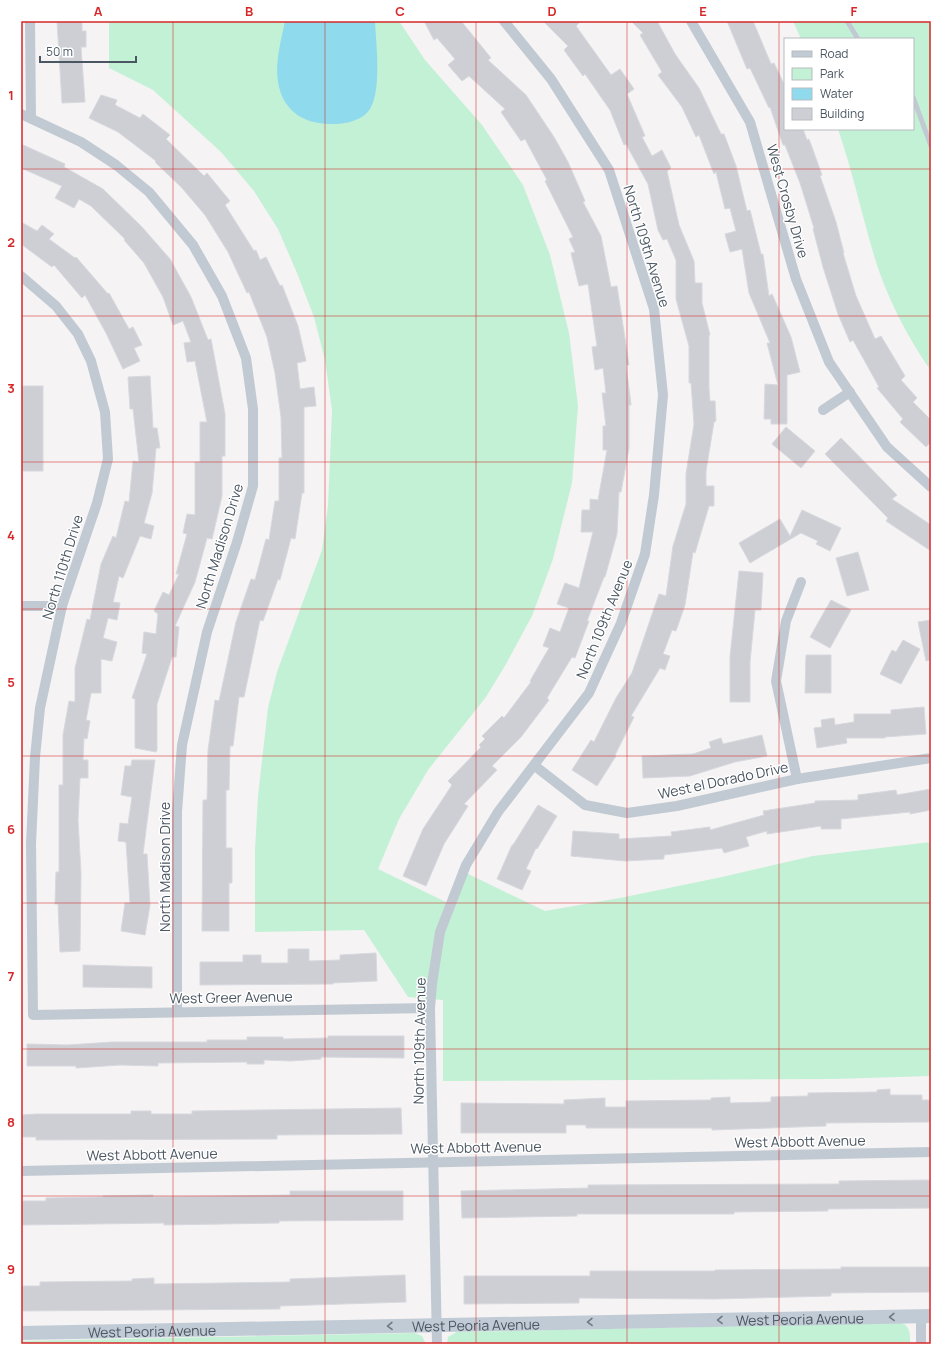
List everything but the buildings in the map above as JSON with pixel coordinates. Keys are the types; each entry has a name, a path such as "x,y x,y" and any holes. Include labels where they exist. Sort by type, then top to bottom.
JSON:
{"street":[{"path":"26,116 30,21"},
{"name":"North 109th Avenue","path":"437,1344 432,1162 430,1008 440,932 466,865 498,812 535,766 589,693 621,623 645,554 654,495 663,395 654,309 609,170 551,79 504,21"},
{"name":"West Crosby Drive","path":"691,21 750,122 796,279 829,362 887,446 931,487"},
{"name":"North Madison Drive","path":"26,116 82,142 116,165 149,192 193,245 222,296 246,358 253,409 253,486 207,632 182,745 177,812 177,1012"},
{"name":"North 110th Drive","path":"21,276 56,306 78,334 91,361 105,412 108,459 97,503 62,606 40,708 35,757 31,844 33,1015"},
{"path":"823,410 850,392"},
{"path":"797,779 776,681 786,621 801,582"},
{"path":"21,606 62,606"},
{"name":"West el Dorado Drive","path":"535,766 585,805 627,813 677,806 797,779 931,758"},
{"name":"West Greer Avenue","path":"33,1015 430,1008"},
{"name":"West Abbott Avenue","path":"21,1171 931,1152"},
{"path":"921,1344 926,1316"},
{"name":"West Peoria Avenue","path":"21,1333 926,1316"}],"lane":[{"path":"847,21 857,38"},
{"path":"914,100 931,146"}],"green space":[{"path":"109,21 399,21 425,60 482,125 523,185 550,255 569,333 578,406 572,483 553,559 532,616 506,664 486,697 428,770 399,819 378,869 450,904 464,872 545,911 620,898 813,856 931,842 931,1076 832,1079 443,1081 443,1000 408,997 364,930 255,932 255,850 258,796 268,708 277,672 322,550 328,506 332,410 325,360 314,317 297,273 278,229 254,191 221,152 153,90 109,68"},
{"path":"793,21 931,21 931,371 897,314 878,268 838,130 914,130 914,38 801,38"},
{"path":"901,1323 907,1326 910,1334 910,1344 447,1344 448,1337 457,1332"},
{"path":"415,1333 422,1336 426,1344 21,1344 21,1341"}],"water":[{"path":"285,21 375,21 377,54 376,90 374,101 365,115 349,122 330,124 312,122 294,113 288,107 279,87 277,68 279,49"}]}
